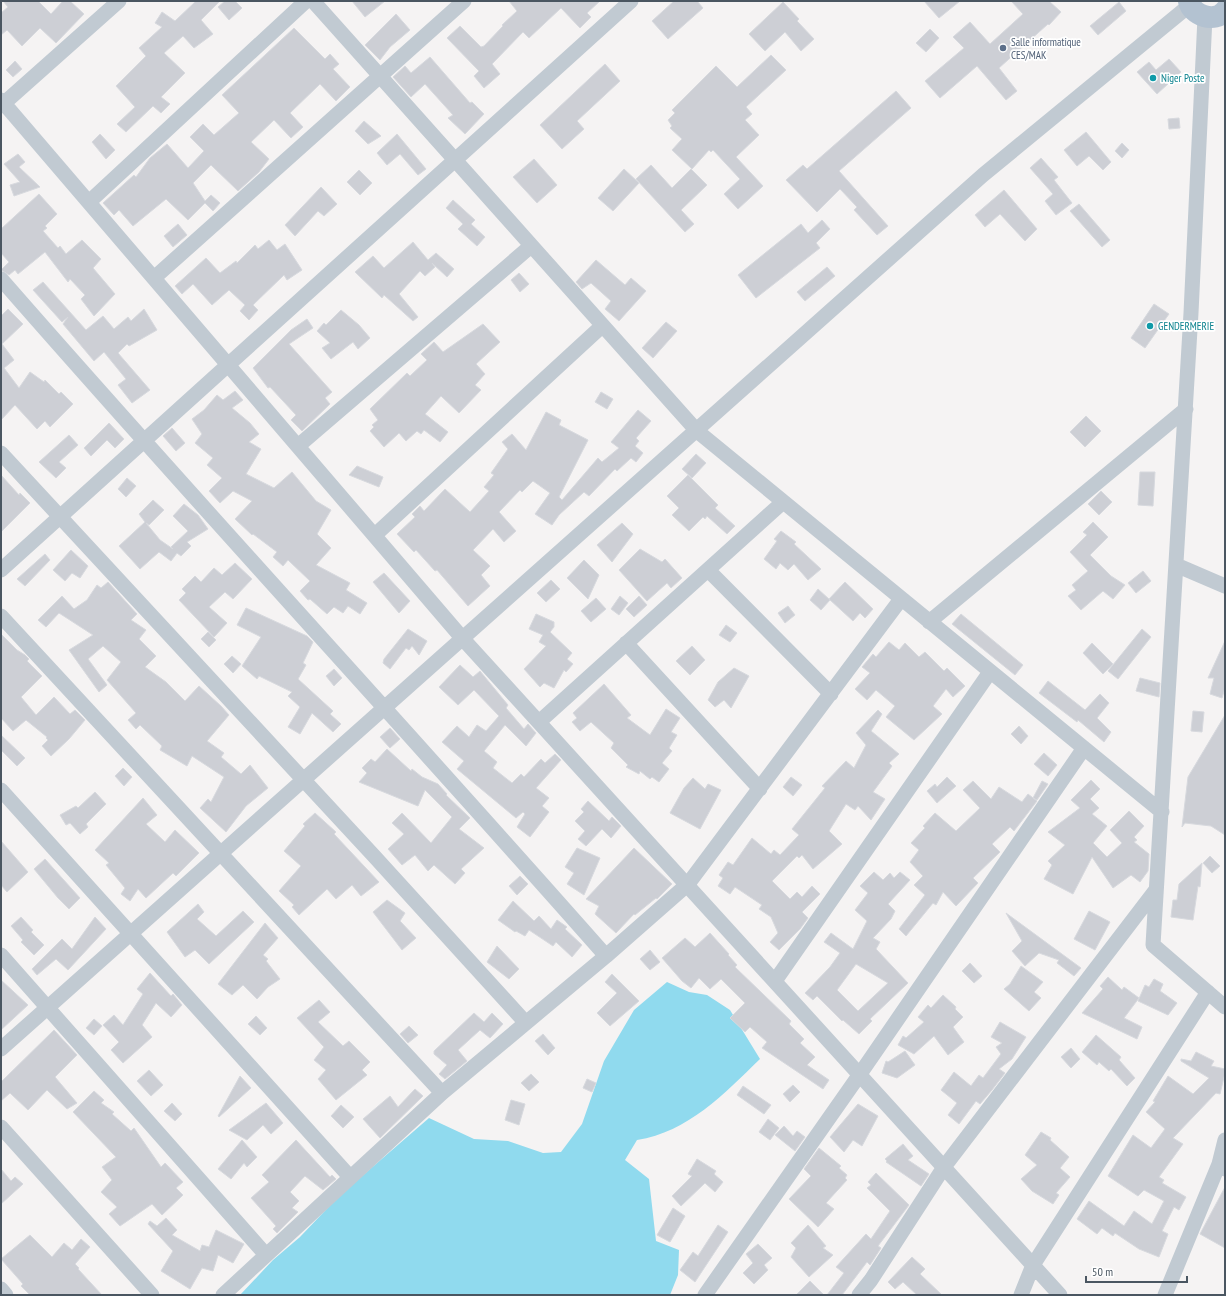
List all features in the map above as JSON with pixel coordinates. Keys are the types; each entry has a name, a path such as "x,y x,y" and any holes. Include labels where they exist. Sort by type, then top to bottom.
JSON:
{"street":[{"path":"119,1 2,103 89,202 464,639 1060,1295"},
{"path":"89,202 306,1"},
{"path":"313,1 696,431 1162,812"},
{"path":"154,278 464,1"},
{"path":"1,570 632,1"},
{"path":"1210,11 1162,812 1155,891 1153,945 1225,1007"},
{"path":"1,1049 464,639 983,175 1210,11"},
{"path":"298,446 531,246"},
{"path":"1,278 143,442 385,708 606,956"},
{"path":"375,535 602,326"},
{"path":"929,622 1186,408"},
{"path":"1,453 304,780 526,1023"},
{"path":"539,722 783,502"},
{"path":"1176,565 1225,586"},
{"path":"708,570 831,694"},
{"path":"223,1295 442,1093 606,956 688,884 901,599"},
{"path":"1,616 442,1093"},
{"path":"626,643 760,789"},
{"path":"775,981 990,672"},
{"path":"705,1295 860,1074 1084,748"},
{"path":"1,790 350,1177"},
{"path":"860,1295 944,1167 1155,891"},
{"path":"1,955 266,1255"},
{"path":"1021,1295 1033,1265 1208,992"},
{"path":"1,1127 152,1295"},
{"path":"1165,1295 1222,1166 1225,1140"},
{"path":"1,1290 6,1295"}],"water":[{"path":"667,982 689,992 707,995 730,1010 760,1059 719,1098 689,1120 673,1129 655,1136 637,1140 625,1160 649,1179 656,1241 679,1250 678,1275 670,1295 240,1295 273,1260 300,1237 339,1196 429,1118 474,1139 508,1141 543,1153 561,1152 582,1124 604,1061 634,1010"}],"building":[{"path":"3,1 38,1 51,14 63,1 70,1 84,14 56,43 40,28 22,46 7,30 1,35 1,13 8,7"},
{"path":"196,1 220,1 201,20 213,34 194,48 183,36 164,53 185,73 161,97 170,104 161,113 153,106 126,132 117,124 135,107 116,86 146,56 139,48 162,27 155,23 162,12 175,21"},
{"path":"225,1 235,1 242,8 229,20 218,7"},
{"path":"352,1 385,1 365,17"},
{"path":"509,1 600,1 587,13 591,17 580,28 561,8 529,38 523,32 492,64 500,74 484,88 474,76 479,71 447,38 460,26 481,47 484,46 503,26 502,25 517,11"},
{"path":"674,1 697,1 703,8 668,39 652,21"},
{"path":"924,1 960,1 939,18"},
{"path":"1011,1 1049,1 1061,12 1049,25 1048,24 999,68 1017,91 1006,100 977,66 940,98 925,81 964,48 953,37 970,22 990,44 1023,14"},
{"path":"783,2 799,19 797,21 814,39 801,51 785,32 765,51 749,34"},
{"path":"1119,2 1126,11 1098,35 1090,26"},
{"path":"396,14 410,30 390,47 380,60 365,45"},
{"path":"294,28 325,59 330,54 339,64 333,69 350,87 336,101 320,84 290,113 303,127 291,138 274,120 251,142 269,159 259,172 238,191 211,165 193,183 205,201 211,195 220,203 213,211 205,203 188,220 166,199 133,226 119,210 114,215 103,203 134,175 136,177 150,158 167,144 188,168 204,151 190,137 203,124 214,135 239,113 222,95"},
{"path":"930,29 939,38 926,52 916,43"},
{"path":"771,55 786,70 746,107 752,114 745,120 759,135 736,157 763,186 738,209 724,194 740,179 713,150 711,152 709,150 692,169 672,150 682,139 670,128 672,126 668,120 675,113 672,110 716,66 737,87"},
{"path":"430,57 470,103 472,102 484,114 465,134 448,118 453,115 425,84 411,97 393,77 405,66 411,73"},
{"path":"1169,59 1181,72 1157,94 1137,72 1149,62 1156,70"},
{"path":"15,61 22,69 13,77 6,70"},
{"path":"605,64 620,81 577,121 584,129 562,149 540,125"},
{"path":"896,91 911,108 839,171 888,226 877,235 854,210 857,207 840,189 817,212 786,180 803,165 807,169"},
{"path":"1179,118 1180,128 1169,129 1168,119"},
{"path":"364,121 381,136 368,144 355,131"},
{"path":"1086,132 1111,162 1103,170 1089,156 1077,166 1064,150"},
{"path":"100,134 115,150 106,159 92,142"},
{"path":"397,134 426,169 418,175 400,154 387,165 377,153"},
{"path":"1122,143 1129,150 1122,158 1115,151"},
{"path":"18,154 25,162 19,167 40,187 14,196 10,185 20,182 4,164"},
{"path":"1041,158 1058,177 1054,180 1072,203 1056,215 1045,201 1053,194 1030,168"},
{"path":"534,159 557,185 537,203 513,177"},
{"path":"651,165 672,188 691,169 707,185 681,210 694,224 685,232 636,179"},
{"path":"624,169 639,183 613,211 598,198"},
{"path":"359,170 372,183 360,195 347,182"},
{"path":"321,187 337,204 324,216 318,211 295,236 285,225"},
{"path":"1004,190 1037,229 1025,241 1000,214 985,227 975,215"},
{"path":"39,194 57,214 45,226 47,228 43,231 58,248 60,246 66,254 82,240 101,259 93,268 115,294 94,316 81,299 85,295 70,279 68,282 45,252 18,274 15,270 9,275 1,270 9,262 1,253 1,229"},
{"path":"453,200 475,220 471,224 485,237 477,246 458,229 463,224 446,208"},
{"path":"1079,204 1110,240 1102,247 1070,211"},
{"path":"822,220 830,229 816,243 820,248 756,298 738,275 801,224 808,233"},
{"path":"178,224 187,235 173,247 164,236"},
{"path":"269,240 277,250 285,244 302,270 287,280 284,275 253,305 258,310 249,320 240,311 245,305 229,290 212,305 193,284 182,294 175,286 206,258 220,273 236,261 237,263 255,245 258,249"},
{"path":"413,242 428,260 436,253 454,269 447,277 432,263 435,267 425,276 420,271 399,294 418,317 413,321 384,295 382,298 355,272 373,256 384,268"},
{"path":"596,260 625,285 631,278 646,291 619,321 605,309 611,301 591,283 582,289 576,282"},
{"path":"827,267 835,276 805,301 797,292"},
{"path":"519,273 529,284 520,292 511,280"},
{"path":"43,282 86,330 103,316 114,329 128,317 131,321 144,309 157,330 129,346 127,344 118,353 150,390 132,403 118,385 126,379 104,352 94,361 63,324 68,317 62,322 33,290"},
{"name":"GENDERMERIE","path":"1154,304 1169,314 1145,348 1131,338"},
{"path":"8,309 23,324 2,344 14,360 4,368 19,388 30,372 44,382 45,380 59,394 61,392 73,404 50,427 45,421 37,429 15,405 1,420 1,316"},
{"path":"341,310 359,325 370,338 358,349 353,342 331,359 322,348 330,343 317,331 324,323 326,325"},
{"path":"307,319 313,328 289,344 332,392 325,398 330,404 302,431 291,420 296,415 270,387 268,388 253,368 291,330"},
{"path":"666,322 677,331 653,358 642,348"},
{"path":"483,324 500,342 476,364 485,374 475,385 481,390 459,413 441,396 425,414 448,432 440,442 424,430 421,434 417,431 406,441 399,433 384,447 370,431 374,427 372,425 378,420 370,409 407,373 410,376 427,360 421,354 434,342 443,352"},
{"path":"235,391 243,400 232,408 250,423 259,434 249,442 261,449 246,474 274,488 292,472 316,501 331,510 317,534 331,548 316,565 350,583 346,590 367,603 360,614 348,606 343,613 334,607 327,614 310,599 308,600 300,591 310,581 288,560 283,566 273,557 277,552 253,534 252,535 235,519 252,501 233,491 220,503 209,491 222,478 207,465 213,458 195,443 202,434 192,419 204,410 217,395 223,400"},
{"path":"601,392 613,399 607,409 595,402"},
{"path":"638,410 651,421 636,438 639,441 635,446 643,453 636,462 631,458 617,471 615,469 589,496 584,492 559,515 552,525 535,514 550,493 533,481 522,492 520,490 499,512 516,531 504,542 493,529 473,550 490,566 481,575 490,586 468,606 437,570 435,571 416,550 414,552 397,534 415,517 412,514 420,506 424,511 445,489 470,512 489,491 484,487 494,475 491,473 508,449 502,442 512,434 526,450 546,412 561,420 559,425 588,440 559,497 562,500 598,458 602,462 619,448 611,442"},
{"path":"1086,416 1101,431 1085,447 1070,432"},
{"path":"109,423 124,439 115,448 107,440 91,456 84,448"},
{"path":"172,428 185,443 176,451 163,436"},
{"path":"69,435 78,445 59,462 66,468 56,478 39,462"},
{"path":"696,454 706,463 692,478 682,469"},
{"path":"357,466 383,477 379,487 349,475"},
{"path":"1140,472 1155,472 1153,506 1138,505"},
{"path":"1,475 19,495 20,493 30,503 1,532"},
{"path":"688,475 718,505 715,508 735,526 727,534 707,516 705,519 703,517 689,531 672,515 679,508 667,496"},
{"path":"127,478 136,486 126,497 118,489"},
{"path":"1101,491 1112,502 1099,515 1088,504"},
{"path":"153,500 164,510 149,525 146,523 160,540 173,549 171,547 188,531 173,516 184,504 198,515 208,529 187,542 191,546 181,556 177,553 171,561 159,552 140,569 119,546 145,522 139,514"},
{"path":"1093,522 1108,537 1090,555 1111,576 1125,585 1113,599 1103,591 1081,610 1068,596 1076,590 1072,585 1088,571 1070,552 1087,535 1083,532"},
{"path":"622,523 633,534 612,562 597,545"},
{"path":"781,531 796,542 794,544 821,569 808,580 794,564 788,570 780,563 776,569 764,559 777,541 774,539"},
{"path":"640,549 662,562 665,559 682,578 671,588 667,583 647,601 619,570"},
{"path":"71,550 88,566 80,578 72,573 65,581 53,570"},
{"path":"45,554 50,560 25,586 17,579"},
{"path":"584,560 599,575 588,599 567,578"},
{"path":"235,563 252,579 233,599 225,592 209,607 227,623 214,637 179,600 186,593 182,589 195,576 201,582 214,568 222,575"},
{"path":"1143,571 1151,581 1136,593 1128,583"},
{"path":"384,573 410,601 399,613 373,582"},
{"path":"551,580 560,589 546,602 537,593"},
{"path":"108,582 137,614 131,620 146,630 139,639 156,656 145,667 166,682 185,701 199,686 221,706 229,715 207,741 224,753 221,757 241,774 250,765 268,788 246,806 226,832 200,808 208,799 211,802 224,777 192,756 187,766 160,750 162,746 140,725 136,729 128,720 136,713 107,680 121,662 103,646 88,659 107,685 99,692 69,650 93,635 59,613 46,627 38,620 62,596 74,609 87,600 97,585 101,588"},
{"path":"845,582 873,609 865,618 860,613 853,621 829,599"},
{"path":"818,589 830,600 821,610 810,600"},
{"path":"620,596 628,603 619,615 611,609"},
{"path":"639,596 647,605 634,617 626,609"},
{"path":"596,598 606,609 591,622 581,611"},
{"path":"788,606 795,615 785,623 778,613"},
{"path":"246,608 307,636 313,642 303,663 306,665 298,679 333,711 330,714 341,724 333,732 312,713 300,734 288,727 300,707 288,696 292,692 259,676 257,679 242,666 261,637 237,625"},
{"path":"536,614 554,622 554,627 550,632 572,653 567,659 573,664 566,672 564,670 554,688 544,683 540,687 524,669 546,646 539,642 543,635 529,629"},
{"path":"961,614 1023,665 1015,675 952,624"},
{"path":"726,625 737,633 730,642 719,635"},
{"path":"408,629 427,641 419,655 412,646 409,650 406,648 390,669 383,663 384,659"},
{"path":"1142,629 1151,637 1118,679 1108,671"},
{"path":"208,632 216,640 209,647 201,639"},
{"path":"1,634 17,650 29,659 27,661 42,676 21,697 36,715 54,697 70,714 75,710 85,720 69,739 51,756 42,746 48,740 46,738 47,737 26,720 13,731 1,718"},
{"path":"1225,641 1225,688 1222,698 1210,694 1214,678 1208,678"},
{"path":"889,642 899,650 905,643 919,657 925,652 944,671 947,668 965,686 953,697 946,689 933,706 942,714 914,740 886,717 895,706 876,690 867,700 855,689 870,673 862,667 873,654 876,657"},
{"path":"1092,643 1113,664 1103,674 1083,653"},
{"path":"692,646 705,660 690,675 676,661"},
{"path":"232,656 241,664 233,673 224,664"},
{"path":"460,665 473,677 480,671 508,705 506,708 524,729 528,724 536,733 526,746 505,725 484,751 497,762 493,768 512,783 521,774 524,777 541,759 545,763 555,754 561,760 536,788 549,798 542,806 549,812 530,837 517,827 525,814 523,812 516,818 457,769 464,761 442,742 457,726 469,737 477,725 486,731 499,716 474,690 458,705 439,687"},
{"path":"734,668 749,676 731,708 724,700 715,707 708,700 718,682"},
{"path":"334,669 342,678 334,686 326,676"},
{"path":"1140,678 1160,683 1159,697 1136,691"},
{"path":"1048,681 1085,710 1100,694 1109,703 1097,718 1111,732 1104,742 1078,720 1077,722 1039,693"},
{"path":"604,684 631,715 627,718 650,735 666,709 680,718 671,732 677,735 669,748 672,751 662,763 669,769 659,782 652,777 650,779 640,771 639,774 626,767 628,765 611,748 614,743 591,722 580,731 572,722 577,718 573,713"},
{"path":"878,710 882,714 871,731 899,754 889,763 892,766 873,792 885,799 871,820 858,806 855,810 846,804 829,831 842,844 813,869 802,855 799,858 797,856 772,881 790,899 797,892 802,897 812,886 820,894 802,912 808,918 800,929 779,950 770,942 778,933 771,917 759,909 762,905 735,887 730,894 718,886 723,878 719,875 728,862 733,865 752,838 771,854 774,850 780,855 799,835 792,829 825,788 822,786 846,761 854,768 866,745 856,733"},
{"path":"1193,711 1204,712 1202,732 1191,731"},
{"path":"1225,715 1225,835 1211,826 1185,823 1182,827 1188,777"},
{"path":"1019,726 1028,736 1021,744 1011,734"},
{"path":"390,728 400,739 390,748 380,737"},
{"path":"1,735 25,758 17,766 1,750"},
{"path":"387,749 411,771 412,769 422,777 438,784 447,794 446,795 470,818 459,829 484,848 461,869 465,873 455,884 434,865 428,871 415,855 402,865 388,849 404,834 392,823 402,813 431,843 452,817 425,790 418,806 359,782 367,773 362,768 371,759 375,762"},
{"path":"1044,753 1057,765 1048,776 1034,764"},
{"path":"123,768 132,777 124,786 115,776"},
{"path":"791,777 802,785 793,796 783,787"},
{"path":"947,777 956,786 937,803 927,791 935,784 937,787"},
{"path":"693,778 705,789 708,784 721,790 700,829 670,813 684,788"},
{"path":"1091,780 1100,789 1090,799 1099,808 1092,814 1107,826 1093,843 1107,857 1122,843 1110,830 1129,811 1144,826 1134,837 1137,840 1134,842 1149,854 1148,871 1140,882 1131,875 1113,888 1092,857 1073,894 1044,879 1052,865 1048,861 1065,845 1048,832 1080,808 1071,800"},
{"path":"973,781 991,799 999,787 1022,802 1028,794 1037,801 1014,831 1010,827 992,844 1000,852 973,878 978,883 956,906 943,892 936,905 933,903 906,936 899,929 925,895 914,885 923,876 910,862 919,850 911,843 925,828 923,826 935,813 956,831 980,808 963,790"},
{"path":"1042,781 1048,784 1037,800 1033,798"},
{"path":"95,792 106,804 86,824 88,827 80,834 70,823 66,825 60,815 76,806 78,808"},
{"path":"143,798 157,815 146,824 165,842 175,830 199,853 176,876 173,873 146,898 138,889 130,901 121,894 125,888 106,865 109,863 95,850"},
{"path":"588,801 609,821 612,817 621,826 611,838 602,829 586,846 578,839 585,831 575,821 584,812 581,809"},
{"path":"315,813 336,832 334,834 379,882 361,896 352,885 336,899 327,889 299,915 292,907 294,905 279,891 301,866 284,851 305,826 303,824"},
{"path":"1,841 28,872 7,892 1,885"},
{"path":"577,848 600,858 584,895 567,884 574,873 565,867"},
{"path":"634,848 672,884 657,899 656,898 635,915 634,914 616,933 595,914 599,906 586,899"},
{"path":"1210,856 1220,866 1212,873 1203,863"},
{"path":"45,859 80,898 69,909 34,869"},
{"path":"1202,863 1200,887 1198,886 1193,920 1171,917 1173,900 1177,900 1179,884"},
{"path":"874,872 883,880 890,873 894,878 900,872 910,880 888,904 895,911 891,919 873,938 880,942 876,949 908,983 870,1019 872,1021 859,1034 843,1020 842,1021 817,996 813,1000 805,993 830,967 840,953 824,942 831,933 853,949 867,921 855,910 868,893 860,886","holes":["856,964 888,983 858,1011 837,990"]},
{"path":"520,876 528,884 517,895 509,886"},
{"path":"387,900 405,913 400,921 416,938 402,950 373,912"},
{"path":"513,901 534,921 539,916 551,929 557,920 567,927 565,929 582,945 572,957 556,942 553,946 529,930 525,936 516,931 515,932 498,920"},
{"path":"198,904 204,912 197,919 216,936 243,911 254,922 209,964 195,950 185,957 167,932"},
{"path":"1089,911 1110,922 1095,950 1074,939"},
{"path":"1006,913 1081,968 1074,976 1057,963 1059,960 1039,953 1025,966 1012,951 1022,941"},
{"path":"21,917 33,930 31,932 44,945 34,955 21,942 23,940 11,926"},
{"path":"95,917 106,929 68,970 56,959 37,975 32,969 62,939 72,949"},
{"path":"265,923 278,938 263,955 268,959 266,961 280,979 268,987 257,999 243,985 232,995 218,984"},
{"path":"710,933 729,954 728,955 737,965 735,967 791,1021 789,1024 804,1039 800,1043 815,1057 807,1065 829,1080 823,1089 762,1048 767,1042 750,1027 745,1032 730,1018 745,1003 721,979 710,989 699,978 691,988 682,981 662,958 685,938 695,947"},
{"path":"497,946 519,969 509,979 487,962"},
{"path":"650,950 660,962 650,970 640,959"},
{"path":"970,963 982,976 974,983 962,971"},
{"path":"1021,966 1043,982 1034,992 1041,998 1029,1011 1004,989 1010,984"},
{"path":"150,973 171,996 173,994 182,1005 171,1017 156,1003 142,1025 152,1037 123,1063 111,1050 119,1042 103,1025 114,1015 123,1025 143,994 137,989"},
{"path":"612,974 639,1001 610,1026 597,1013 617,993 605,982"},
{"path":"1108,977 1122,990 1124,987 1139,998 1124,1018 1142,1027 1137,1039 1082,1013 1103,989 1100,986"},
{"path":"1154,979 1163,984 1160,991 1177,1003 1168,1015 1138,1001 1145,985 1149,987"},
{"path":"1,980 28,1005 1,1030"},
{"path":"943,995 956,1007 955,1009 963,1017 953,1027 964,1042 948,1055 934,1036 914,1054 898,1045 903,1036 906,1038 924,1022 918,1017 928,1005 931,1008"},
{"path":"319,1000 330,1012 318,1022 343,1046 349,1041 370,1062 362,1070 367,1075 336,1100 318,1079 326,1070 314,1060 324,1047 297,1018"},
{"path":"474,1013 484,1022 492,1013 503,1024 490,1038 480,1030 458,1050 467,1061 445,1079 439,1074 447,1065 434,1054 434,1051"},
{"path":"256,1016 267,1028 260,1035 248,1024"},
{"path":"94,1019 102,1026 94,1035 86,1028"},
{"path":"1000,1022 1026,1037 1012,1059 999,1069 1005,1073 992,1090 980,1104 976,1101 959,1124 948,1115 957,1103 941,1090 954,1072 971,1086 979,1075 983,1078 1001,1054 996,1047 1002,1043 991,1037"},
{"path":"409,1026 418,1035 408,1043 400,1034"},
{"path":"54,1030 77,1055 55,1077 77,1103 67,1109 47,1090 28,1110 10,1093 1,1101 1,1082"},
{"path":"543,1034 555,1048 548,1055 535,1041"},
{"path":"1096,1035 1121,1057 1119,1060 1135,1078 1127,1086 1111,1069 1109,1071 1099,1062 1097,1065 1082,1052"},
{"path":"1071,1048 1080,1059 1071,1068 1061,1057"},
{"path":"905,1051 915,1065 897,1078 882,1073 886,1061 888,1062"},
{"path":"1196,1052 1214,1061 1211,1066 1225,1069 1225,1073 1220,1094 1216,1093 1173,1138 1183,1144 1159,1177 1164,1180 1162,1183 1186,1197 1179,1210 1174,1207 1162,1231 1168,1234 1159,1257 1139,1249 1115,1233 1113,1236 1102,1228 1097,1234 1077,1219 1089,1201 1124,1226 1134,1211 1152,1224 1164,1201 1144,1190 1138,1196 1108,1176 1133,1135 1151,1148 1165,1129 1146,1112 1155,1102 1153,1101 1168,1076 1193,1094 1209,1078 1181,1061 1181,1059 1191,1061"},
{"path":"149,1070 163,1085 151,1096 137,1081"},
{"path":"531,1074 539,1082 529,1091 521,1083"},
{"path":"240,1076 251,1088 219,1117 218,1116"},
{"path":"587,1079 596,1083 592,1092 583,1088"},
{"path":"793,1085 800,1092 790,1102 783,1094"},
{"path":"743,1086 771,1105 764,1114 737,1095"},
{"path":"415,1089 423,1096 380,1138 363,1119 390,1096 398,1107"},
{"path":"94,1091 104,1100 101,1103 114,1112 112,1114 131,1131 134,1128 161,1167 165,1163 183,1182 176,1188 183,1195 162,1215 152,1204 120,1226 109,1214 117,1207 101,1192 112,1180 102,1167 116,1157 73,1112"},
{"path":"511,1100 525,1104 519,1125 505,1120"},
{"path":"172,1103 182,1114 175,1121 164,1111"},
{"path":"266,1103 283,1123 271,1134 263,1125 247,1140 229,1130"},
{"path":"858,1104 878,1116 862,1146 853,1140 844,1152 830,1137"},
{"path":"341,1105 354,1117 343,1128 331,1116"},
{"path":"768,1119 779,1128 770,1140 759,1132"},
{"path":"784,1126 793,1136 797,1131 805,1137 795,1151 775,1135"},
{"path":"1041,1132 1051,1138 1050,1140 1069,1157 1060,1168 1070,1177 1056,1193 1059,1195 1053,1204 1032,1191 1021,1179 1037,1165 1025,1155"},
{"path":"242,1140 257,1157 247,1167 244,1163 231,1179 218,1169"},
{"path":"296,1140 330,1177 332,1175 336,1179 323,1190 305,1176 290,1192 299,1201 292,1208 298,1212 277,1233 273,1229 276,1226 251,1198 269,1182 262,1175"},
{"path":"903,1144 913,1156 908,1160 929,1174 921,1186 886,1162 887,1161 885,1159"},
{"path":"819,1148 841,1166 839,1168 847,1175 845,1178 847,1180 826,1203 834,1209 818,1227 789,1199 811,1176 804,1169"},
{"path":"697,1159 716,1171 714,1174 723,1182 715,1192 705,1183 681,1206 672,1196 692,1176 688,1174"},
{"path":"1,1169 11,1181 15,1177 23,1184 1,1204"},
{"path":"876,1173 909,1205 878,1246 881,1248 870,1265 867,1262 842,1295 827,1295 844,1273 836,1267 866,1234 871,1239 890,1211 867,1188 871,1185 868,1182"},
{"path":"1225,1187 1225,1248 1200,1234"},
{"path":"673,1208 685,1216 670,1242 657,1235"},
{"path":"166,1218 177,1230 172,1235 200,1251 202,1245 209,1247 216,1230 244,1244 233,1263 218,1255 213,1271 202,1268 190,1289 161,1271 173,1251 148,1224 150,1221 157,1226"},
{"path":"718,1225 728,1232 695,1282 680,1270 693,1252 698,1256"},
{"path":"808,1225 826,1246 823,1248 833,1255 809,1277 791,1257 796,1248 791,1243"},
{"path":"30,1235 52,1257 64,1243 72,1250 81,1239 90,1247 75,1264 102,1295 30,1295 21,1286 23,1284 1,1259"},
{"path":"758,1244 772,1258 764,1265 768,1270 754,1284 743,1273 753,1263 746,1254"},
{"path":"912,1257 925,1269 920,1274 942,1295 917,1295 903,1282 895,1289 888,1282"},
{"path":"810,1281 824,1295 796,1295"}],"place":[{"name":"Salle informatique CES/MAK","path":"1003,48"},
{"name":"Niger Poste","path":"1153,78"},
{"name":"GENDERMERIE","path":"1150,326"}]}
